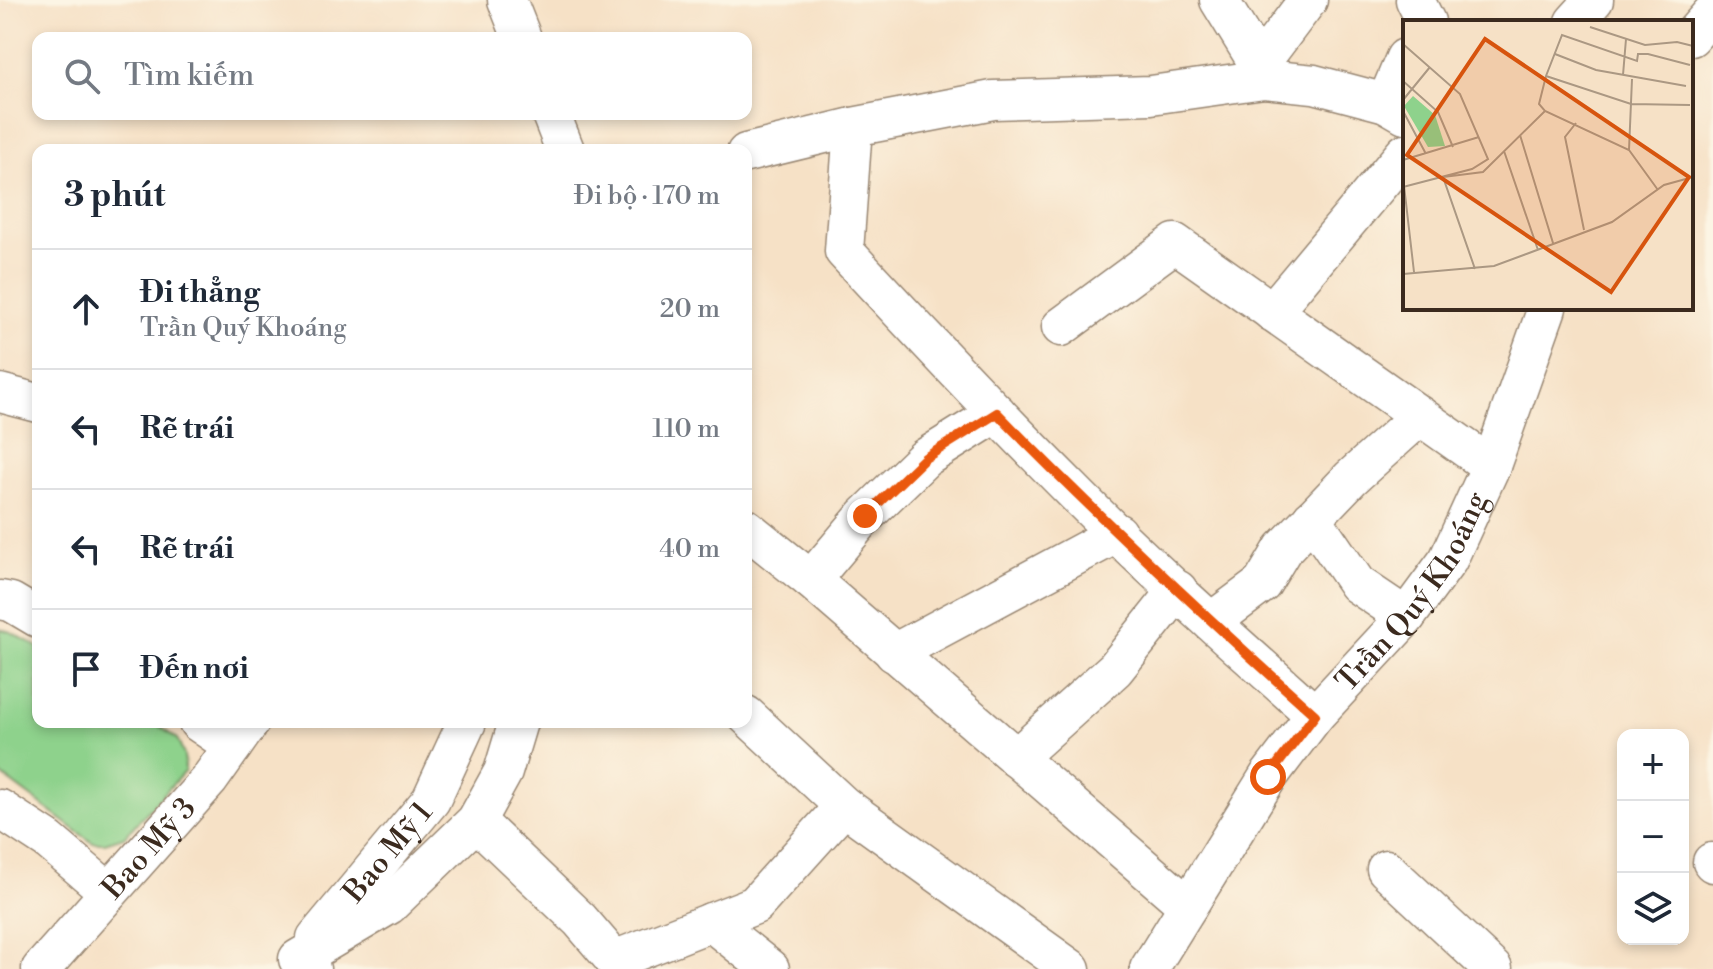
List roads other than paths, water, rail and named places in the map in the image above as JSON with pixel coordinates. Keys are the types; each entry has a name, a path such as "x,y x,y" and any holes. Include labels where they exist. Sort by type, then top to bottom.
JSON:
{"street":[{"path":"507,0 520,32"},
{"path":"1219,0 1262,72"},
{"path":"1262,72 1308,0"},
{"path":"1576,20 1594,0"},
{"path":"1693,35 1713,12"},
{"path":"752,152 853,127 993,100 1151,95 1262,72 1396,108 1403,69"},
{"path":"553,120 563,144"},
{"path":"853,127 844,251 1072,490 1211,622 1315,715"},
{"path":"1272,312 1403,155"},
{"path":"1061,327 1175,243 1491,466"},
{"name":"Trần Quý Khoáng","path":"1149,969 1268,777 1315,715 1406,617 1448,560 1491,466 1546,310"},
{"path":"0,393 32,401"},
{"path":"811,580 865,516 925,458 997,413"},
{"path":"1211,622 1262,584 1283,549 1312,518 1420,416"},
{"path":"1312,518 1357,584 1406,617"},
{"path":"752,533 811,580 1188,906"},
{"path":"894,653 1118,533"},
{"path":"1016,758 1115,669 1178,590"},
{"path":"0,600 11,602 32,614"},
{"path":"752,721 844,806 1071,969"},
{"path":"220,728 242,734"},
{"name":"Bao Mỹ 1","path":"299,966 431,800 464,728"},
{"path":"299,966 389,905 476,821 503,772 516,728"},
{"name":"Bao Mỹ 3","path":"41,969 209,780 242,734"},
{"path":"476,821 580,920 618,964 755,905 844,806"},
{"path":"0,809 49,841 109,892"},
{"path":"1386,869 1493,969"},
{"path":"711,922 770,969"}]}
